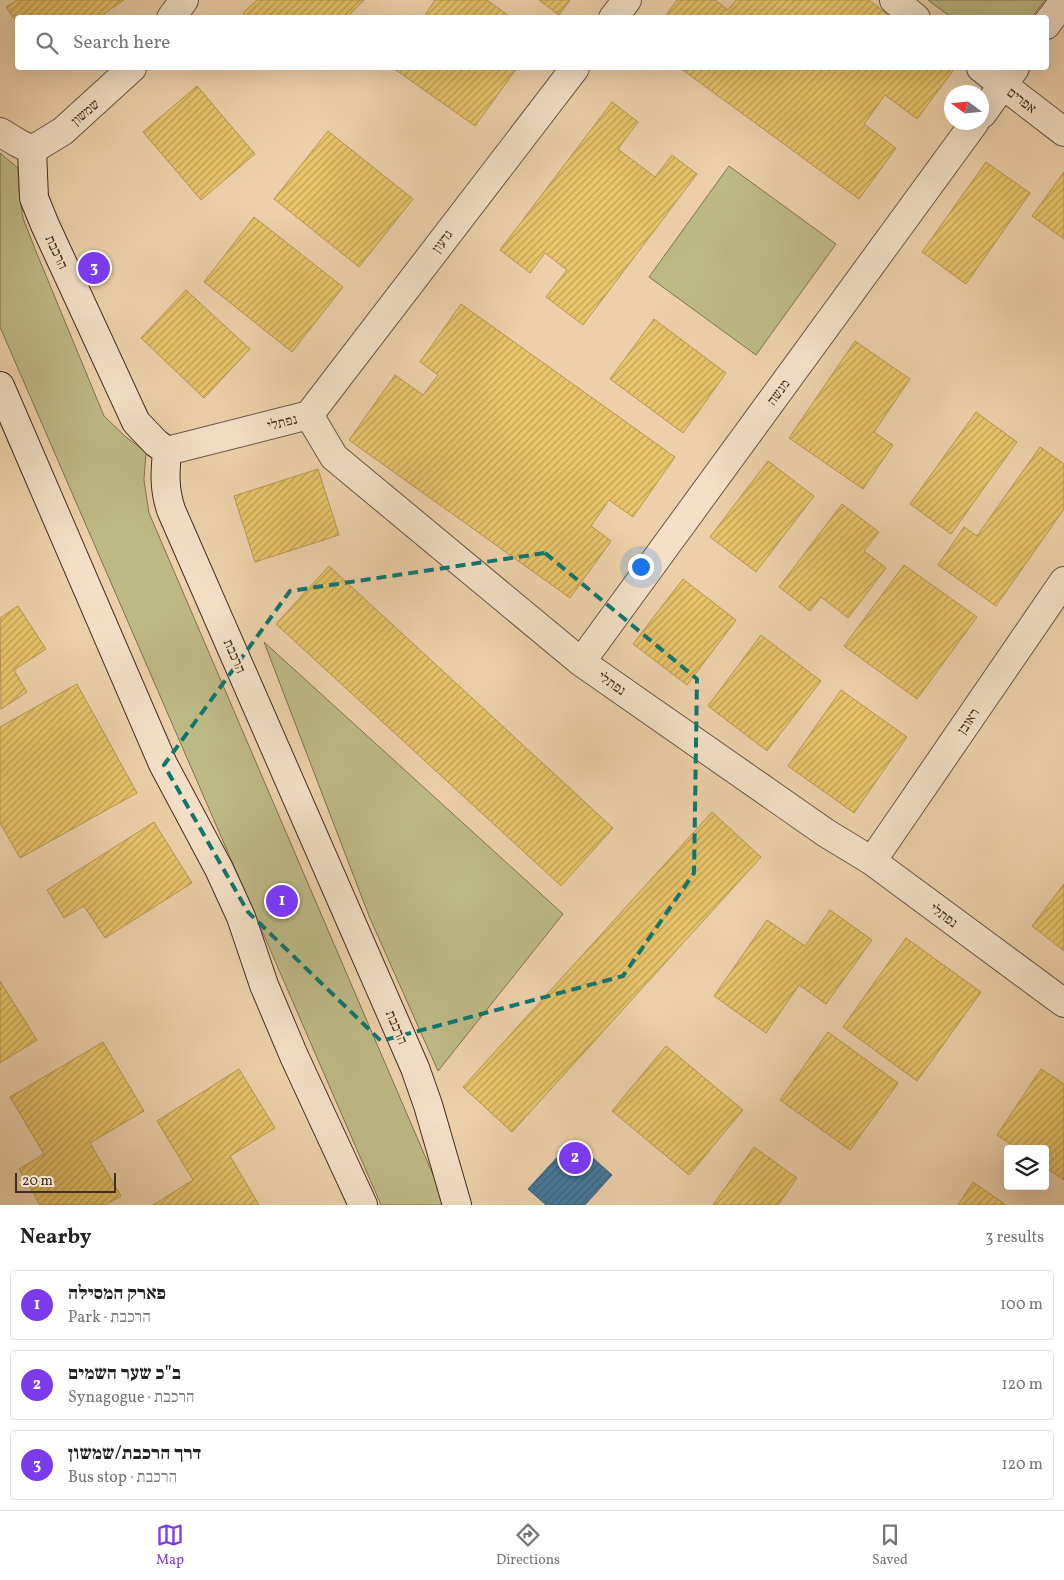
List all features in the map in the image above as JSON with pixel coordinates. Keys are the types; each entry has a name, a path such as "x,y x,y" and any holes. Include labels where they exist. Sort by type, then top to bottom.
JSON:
{"street":[{"path":"173,15 184,0"},
{"path":"615,15 627,0"},
{"path":"894,0 912,15"},
{"path":"1049,21 1064,1"},
{"name":"שמשון","path":"32,150 63,131 130,70"},
{"name":"גדעון","path":"309,415 573,70"},
{"name":"אפרים","path":"988,70 1009,76 1064,132"},
{"path":"989,104 1009,76"},
{"name":"מנשה","path":"581,662 969,130"},
{"path":"0,132 32,150"},
{"name":"הרכבת","path":"32,150 34,198 44,225 136,422 167,451 165,492 170,510 415,1068 428,1105 457,1205"},
{"path":"0,386 163,764 219,869 241,918 264,985 290,1047 363,1205"},
{"name":"נפתלי","path":"167,451 309,415 334,457 581,662 826,833 872,862 1064,1003"},
{"name":"ראובן","path":"872,862 1064,581"}],"highlighted area":[{"path":"545,553 697,679 694,873 623,976 381,1041 248,912 164,765 290,591"}],"shaded area":[{"path":"928,0 1045,0 1034,15 948,15"},
{"path":"0,153 18,168 23,218 104,416 126,437 146,452 144,480 149,513 446,1205 381,1205 0,327"},
{"path":"729,166 836,244 756,355 649,277"},
{"path":"264,642 563,914 438,1071 369,916"}],"building: Homes":[{"path":"17,0 124,0 102,15 15,15 15,20 6,7"},
{"path":"257,0 364,0 349,15 245,15 243,13"},
{"path":"435,0 487,0 508,15 425,15"},
{"path":"539,0 570,0 559,15"},
{"path":"677,0 715,0 728,10 736,0 869,0 888,15 666,15"},
{"path":"396,70 516,70 475,126"},
{"path":"683,70 954,70 917,119 885,95 864,124 896,148 859,199"},
{"path":"197,86 255,154 201,200 143,132"},
{"path":"612,102 638,122 618,149 655,177 672,155 697,174 583,325 546,297 567,270 545,253 530,273 500,250"},
{"path":"328,131 413,199 359,267 274,199"},
{"path":"986,162 1030,193 966,284 922,252"},
{"path":"1064,172 1064,239 1032,216"},
{"path":"254,217 343,287 292,352 204,282"},
{"path":"186,290 250,349 204,398 141,338"},
{"path":"461,304 675,457 633,517 609,500 591,526 611,541 570,598 349,440 395,375 423,395 438,375 420,362"},
{"path":"654,319 726,373 683,433 610,379"},
{"path":"855,341 910,379 874,432 893,445 863,489 789,438"},
{"path":"976,412 1017,442 951,534 910,504"},
{"path":"1040,447 1064,464 1064,509 996,606 938,565 964,527 977,536"},
{"path":"768,461 814,496 756,572 710,537"},
{"path":"318,469 339,535 255,562 234,496"},
{"path":"842,504 879,532 864,551 886,568 848,618 821,597 810,611 779,587"},
{"path":"904,565 977,617 917,699 844,646"},
{"path":"329,566 613,828 561,886 276,624"},
{"path":"683,579 736,620 687,685 633,644"},
{"path":"18,606 46,649 14,670 27,692 1,709 0,618"},
{"path":"761,635 821,681 767,751 708,706"},
{"path":"77,684 137,793 20,858 0,823 0,727"},
{"path":"841,690 907,737 854,813 788,766"},
{"path":"712,812 761,857 512,1132 463,1087"},
{"path":"154,822 192,883 105,938 84,906 64,918 47,890"},
{"path":"1064,884 1064,951 1032,926"},
{"path":"830,910 872,940 826,1004 799,985 766,1033 714,996 767,920 805,946"},
{"path":"906,938 981,992 917,1081 843,1027"},
{"path":"0,981 37,1040 0,1063"},
{"path":"828,1032 898,1083 850,1150 780,1100"},
{"path":"103,1042 144,1111 90,1143 121,1196 105,1205 40,1205 19,1169 44,1154 10,1097"},
{"path":"666,1046 743,1110 689,1175 612,1111"},
{"path":"239,1069 275,1128 230,1156 259,1205 153,1205 193,1180 157,1121"},
{"path":"1041,1069 1064,1084 1064,1180 1049,1170 1049,1145 1012,1145 997,1135"},
{"path":"754,1147 797,1178 778,1205 713,1205"},
{"path":"973,1182 1006,1205 958,1205"}],"building: Public":[{"path":"573,1140 612,1175 585,1205 546,1205 528,1189"}],"place":[{"name":"דרך הרכבת/שמשון","path":"94,268"},
{"name":"פארק המסילה","path":"282,901"},
{"name":"ב\"כ שער השמים","path":"575,1158"}]}
